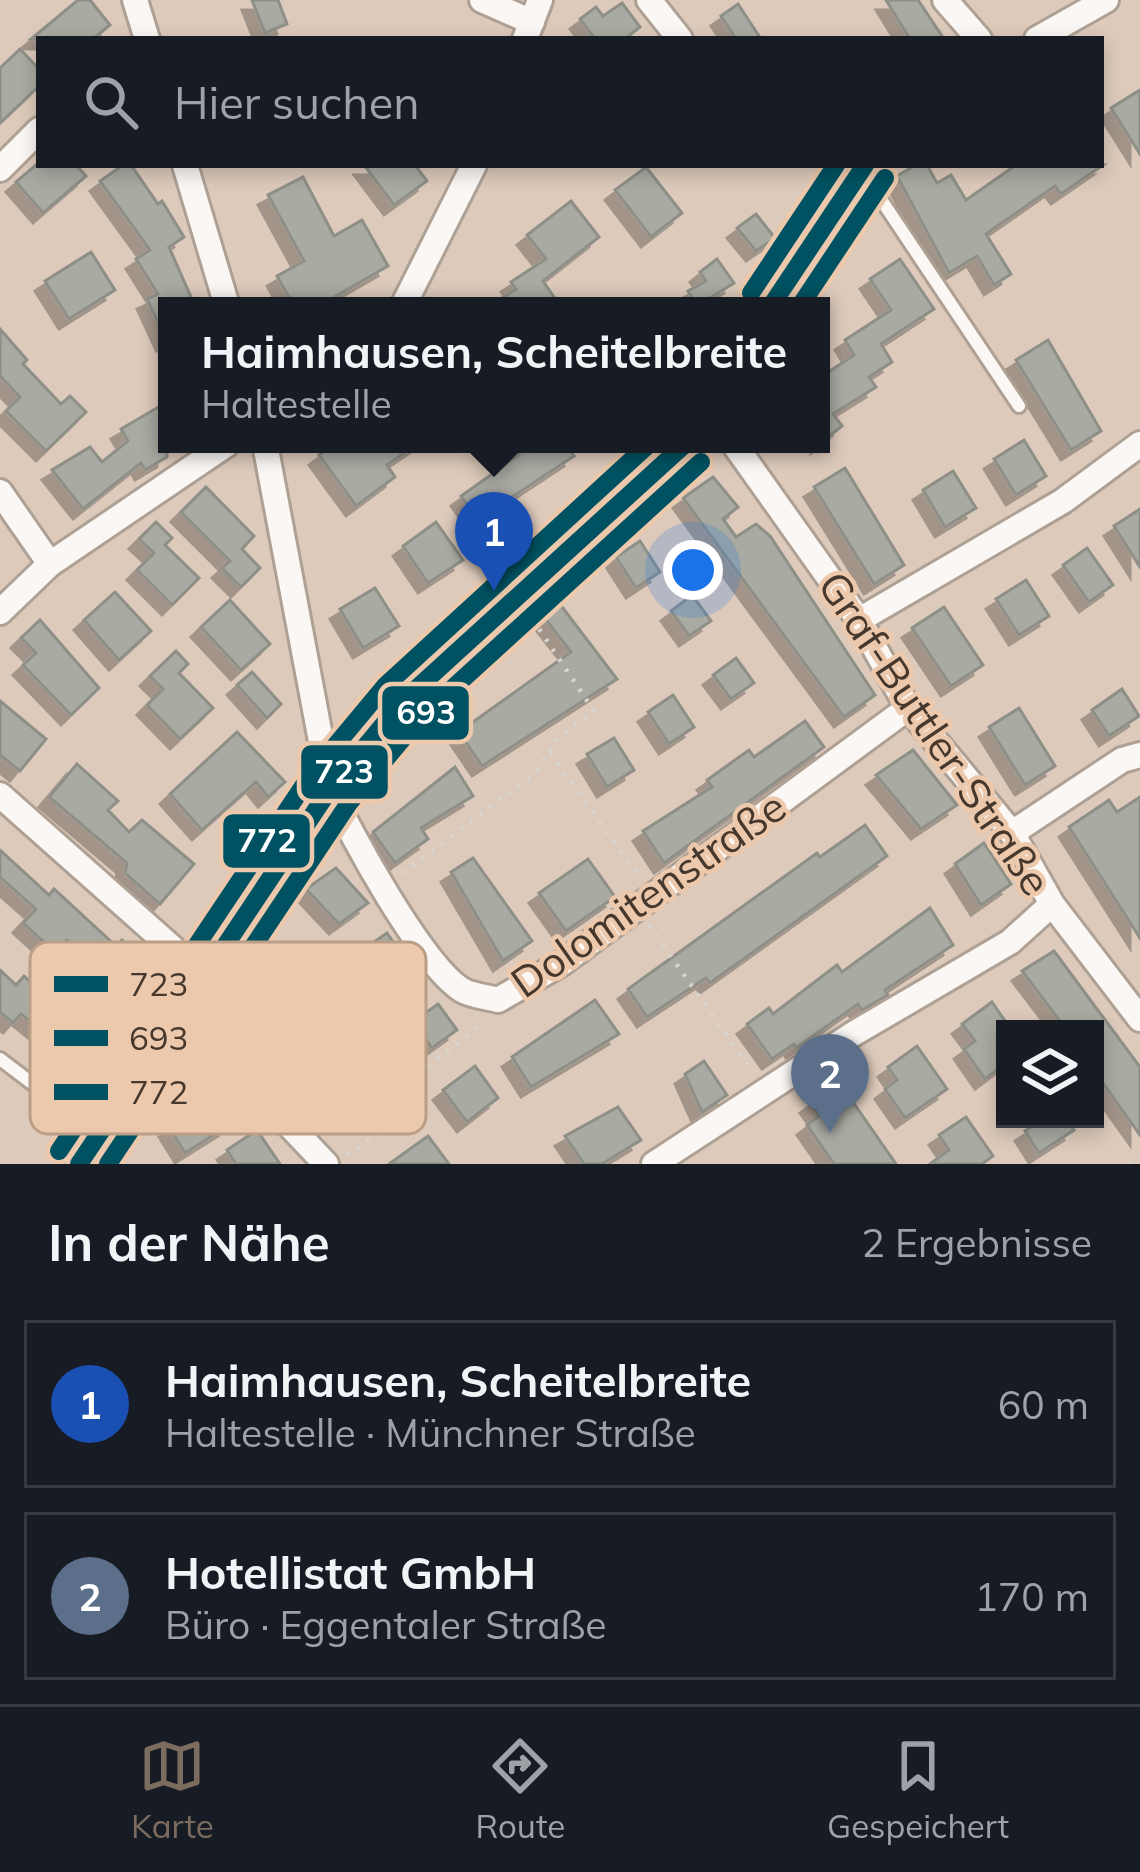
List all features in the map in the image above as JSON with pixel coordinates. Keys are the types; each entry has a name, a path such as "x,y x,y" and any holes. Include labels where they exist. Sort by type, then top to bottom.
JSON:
{"street":[{"path":"135,0 142,36"},
{"path":"482,0 533,20"},
{"path":"649,0 678,36"},
{"path":"1043,36 1106,0"},
{"path":"951,2 977,36"},
{"path":"0,169 36,133"},
{"path":"186,168 224,297"},
{"path":"408,297 472,168"},
{"path":"777,297 862,168"},
{"path":"859,620 1063,501 1140,444"},
{"path":"0,612 50,564 214,453"},
{"name":"Dolomitenstraße","path":"267,453 330,789 352,840 426,942"},
{"path":"227,942 330,789 403,700 675,453"},
{"name":"Graf-Buttler-Straße","path":"740,453 859,620 908,708 1012,833 1052,904 1140,1019"},
{"path":"0,492 50,564"},
{"name":"Dolomitenstraße","path":"426,942 462,990 498,1000 562,963 908,708"},
{"path":"1012,833 1122,760 1140,755"},
{"path":"0,795 166,942"},
{"path":"654,1164 853,1034 1010,942 1052,904"},
{"path":"79,1164 99,1134"},
{"path":"300,1134 329,1164"}],"lane":[{"path":"864,168 1018,406"},
{"path":"0,1059 30,1082"}],"path":[{"path":"384,887 535,773 558,738 594,711 514,598"},
{"path":"550,753 766,1093"},
{"path":"426,1068 479,1031 498,1000"},
{"path":"329,1164 375,1134"},
{"path":"1128,1164 1140,1160"}],"building":[{"path":"78,0 90,0 110,25 97,36 31,39"},
{"path":"252,0 278,0 287,24 265,33"},
{"path":"886,0 918,0 942,36 908,36"},
{"path":"622,3 640,27 629,36 593,36 580,19 596,7 603,16"},
{"path":"738,4 759,36 734,36 721,16"},
{"path":"20,49 36,66 36,89 0,123 0,68"},
{"path":"1140,90 1140,154 1111,108"},
{"path":"36,165 79,168 86,176 43,213 16,182"},
{"path":"119,168 133,168 158,204 162,201 184,237 169,247 191,297 158,297 158,323 147,299 158,294 136,259 150,250 100,181"},
{"path":"366,168 417,168 427,181 394,205"},
{"path":"647,168 682,213 651,237 615,190"},
{"path":"911,168 929,168 937,183 951,175 966,200 1012,168 1099,168 1061,194 1055,186 986,234 1011,274 994,285 977,256 949,273 897,176"},
{"path":"303,177 334,236 362,220 388,266 337,297 289,297 277,276 304,261 268,195"},
{"path":"571,201 599,237 543,281 554,297 504,297 516,289 511,282 546,259 527,235"},
{"path":"756,214 775,238 756,251 737,228"},
{"path":"91,252 115,290 69,319 45,281"},
{"path":"717,259 734,283 711,297 692,297 688,291 706,281 700,272"},
{"path":"900,259 934,309 881,344 892,362 869,377 876,387 833,414 842,426 830,436 830,371 854,355 845,340 891,310 870,279"},
{"path":"0,329 27,360 23,364 61,404 70,396 86,412 46,451 6,411 20,397 0,376"},
{"path":"1048,340 1101,431 1071,450 1016,360"},
{"path":"158,407 158,453 167,453 167,457 145,470 141,463 83,509 52,470 90,447 102,462 128,441 121,429"},
{"path":"1024,440 1046,476 1016,495 994,459"},
{"path":"405,453 387,465 395,477 356,506 319,455"},
{"path":"519,455 574,456 512,497 521,509 487,533 461,496"},
{"path":"845,468 904,565 874,584 814,487"},
{"path":"953,471 976,508 945,527 923,490"},
{"path":"713,477 738,507 723,519 736,537 756,524 770,536 875,695 844,717 683,498"},
{"path":"206,487 254,536 242,549 260,568 241,587 222,568 230,561 181,512"},
{"path":"1140,509 1140,567 1114,526"},
{"path":"156,522 172,538 165,545 199,578 172,605 137,570 154,553 139,539"},
{"path":"436,522 463,560 428,583 403,546"},
{"path":"640,541 660,572 636,588 616,557"},
{"path":"1087,548 1113,585 1089,602 1063,565"},
{"path":"1026,580 1049,616 1019,635 996,599"},
{"path":"375,588 399,626 363,648 340,609"},
{"path":"115,592 151,631 119,660 84,620"},
{"path":"692,595 711,621 689,636 671,611"},
{"path":"556,599 617,679 482,766 459,732 571,652 539,611"},
{"path":"230,600 270,644 241,670 201,627"},
{"path":"944,607 983,665 951,686 912,628"},
{"path":"40,620 99,688 71,715 23,665 36,653 21,638"},
{"path":"176,651 188,664 179,673 213,708 180,739 147,705 163,689 150,676"},
{"path":"736,658 754,683 731,699 713,675"},
{"path":"252,672 281,704 267,718 237,685"},
{"path":"1122,689 1139,716 1109,736 1092,710"},
{"path":"673,695 694,727 669,744 648,712"},
{"path":"0,701 46,739 20,771 0,755"},
{"path":"1019,708 1055,766 1025,785 989,727"},
{"path":"805,721 824,747 664,863 643,831 712,787 707,780 749,750 754,757"},
{"path":"237,732 285,782 268,797 256,782 202,830 170,794"},
{"path":"614,738 634,770 607,787 587,754"},
{"path":"913,750 957,805 921,829 876,775"},
{"path":"77,764 118,801 108,810 129,832 142,820 194,864 160,904 125,873 127,863 49,797"},
{"path":"455,767 473,796 421,828 428,839 395,863 373,832"},
{"path":"1140,797 1140,938 1069,827 1109,800 1117,812"},
{"path":"865,825 887,856 710,983 706,978 647,1017 628,989 817,853 820,857"},
{"path":"984,843 1011,884 981,905 955,864"},
{"path":"0,850 49,895 54,889 112,942 44,942 23,923 36,909 0,877"},
{"path":"473,858 532,941 503,961 451,872"},
{"path":"588,859 615,897 566,931 539,893"},
{"path":"336,868 368,903 339,924 306,889"},
{"path":"930,908 953,945 885,990 888,995 862,1010 858,1004 796,1048 794,1044 772,1059 747,1024 769,1008 773,1014 837,965 842,972"},
{"path":"1054,951 1140,1067 1140,1135 1104,1085 1104,1020 1059,1020 1022,971"},
{"path":"0,970 16,985 24,976 30,981 30,1021 21,1014 13,1023 0,1012"},
{"path":"595,1000 619,1034 531,1087 512,1057"},
{"path":"992,1002 1004,1020 996,1020 996,1071 985,1079 964,1049 975,1041 962,1024"},
{"path":"438,1004 457,1030 432,1048 426,1040 426,1013"},
{"path":"917,1046 947,1089 905,1118 885,1089 897,1080 888,1067"},
{"path":"704,1061 727,1095 702,1112 685,1074"},
{"path":"475,1066 498,1098 467,1122 443,1090"},
{"path":"839,1082 896,1164 834,1164 807,1125 819,1116 810,1103"},
{"path":"618,1107 641,1140 602,1164 584,1164 565,1136"},
{"path":"966,1117 993,1156 982,1164 930,1164 949,1150 939,1135"},
{"path":"1030,1128 1074,1130 1039,1153 1025,1131"},
{"path":"173,1134 215,1134 185,1153"},
{"path":"251,1134 260,1134 280,1164 236,1164 227,1150"},
{"path":"428,1136 449,1164 389,1164"}],"transit line":[{"name":"772","path":"751,293 834,168"},
{"name":"723","path":"777,297 863,168"},
{"name":"693","path":"806,297 885,178"},
{"name":"772","path":"199,942 310,776 385,686 639,453"},
{"name":"723","path":"228,942 330,789 403,701 675,453"},
{"name":"693","path":"256,942 349,803 420,718 701,462"},
{"name":"772","path":"59,1151 70,1134"},
{"name":"723","path":"79,1164 99,1134"},
{"name":"693","path":"108,1164 128,1134"}],"place":[{"name":"Haimhausen, Scheitelbreite","path":"494,591"},
{"name":"Hotellistat GmbH","path":"830,1133"}]}
